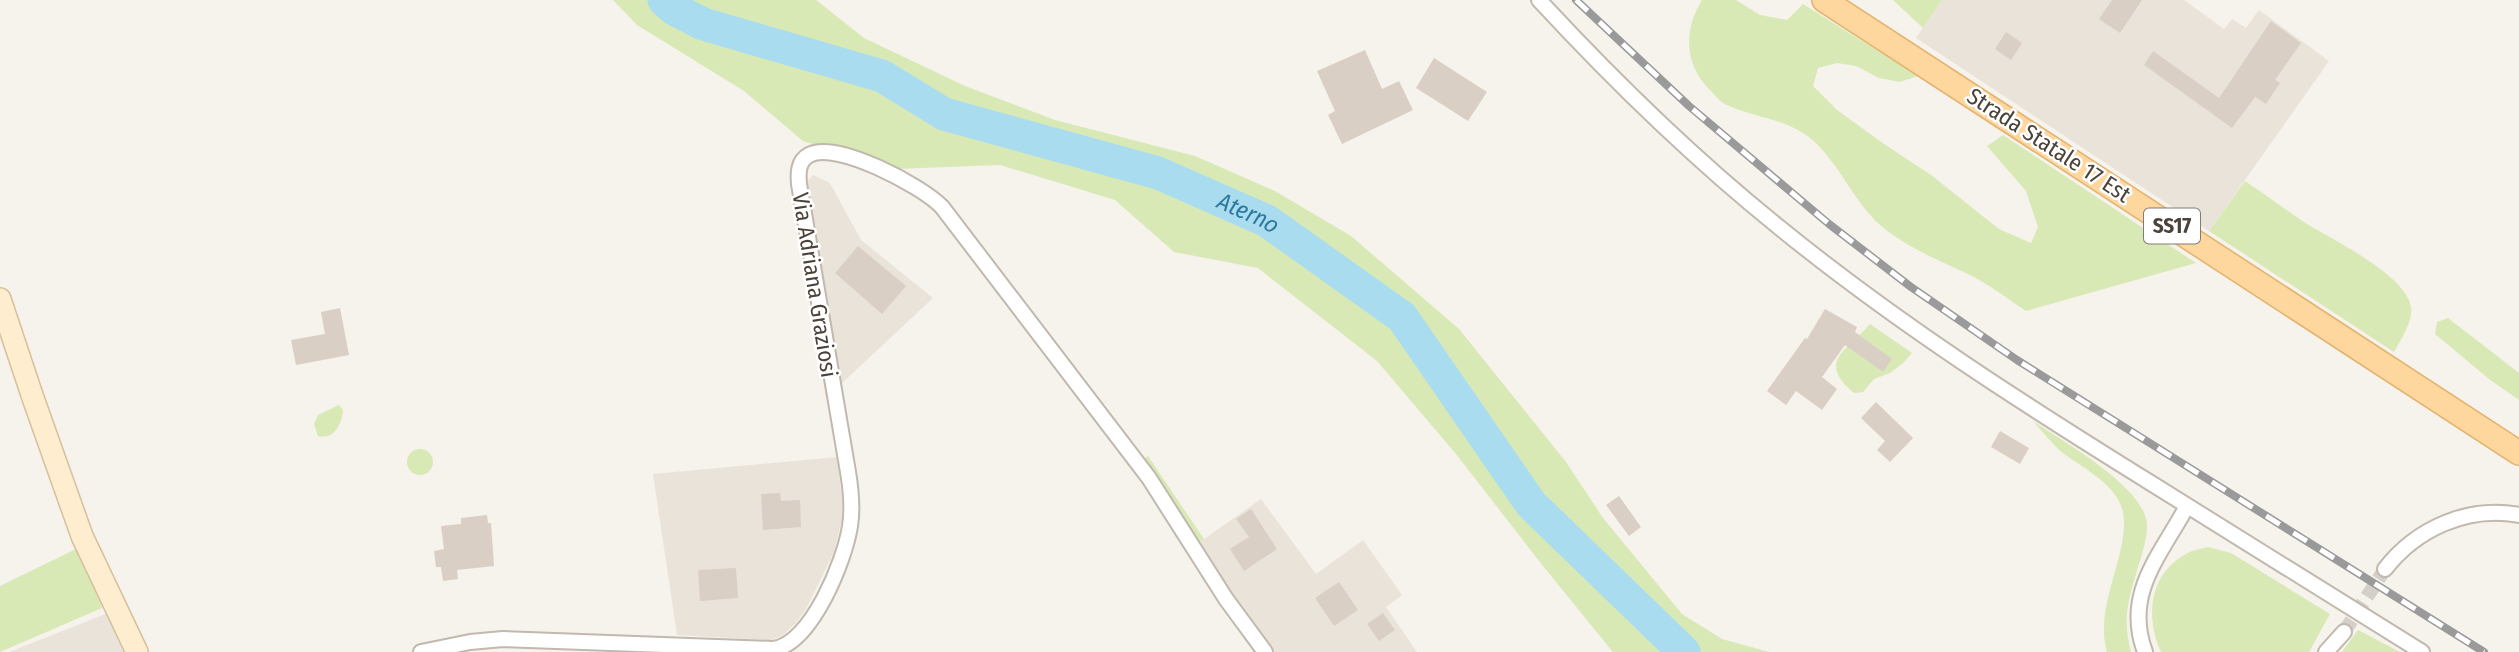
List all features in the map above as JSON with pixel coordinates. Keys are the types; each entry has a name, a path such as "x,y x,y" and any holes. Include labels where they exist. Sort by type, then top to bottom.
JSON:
{"main road":[{"name":"Strada Statale 17 Est","path":"1824,0 2519,453"},
{"path":"0,299 82,536 137,652"}],"street":[{"path":"1539,0 1630,94 1742,197 1953,357 2422,652"},
{"name":"Via Adriana Graziosi","path":"421,652 470,642 502,639 766,649 784,647 799,635 818,608 837,569 846,545 852,511 849,479 799,184 802,160 810,154 821,152 854,159 889,172 927,193 942,207 1149,478 1226,599 1265,652"},
{"path":"2145,652 2138,631 2141,589 2187,506"},
{"path":"2385,569 2414,539 2445,523 2486,513 2519,515"},
{"path":"2326,652 2344,632"}],"shaded area":[{"path":"1942,0 2184,0 2224,29 2232,19 2246,28 2259,10 2329,61 2209,231 1916,38"},
{"path":"813,175 830,183 861,240 933,298 826,398 794,197"},
{"path":"837,457 842,519 834,552 806,609 796,623 783,635 771,640 677,635 653,474"},
{"path":"1261,499 1316,574 1363,540 1402,595 1386,607 1417,652 1270,652 1197,544"},
{"path":"110,612 127,652 9,652 93,619"}],"green space":[{"path":"613,0 816,0 864,38 965,86 1055,120 1195,156 1275,191 1351,236 1459,329 1566,462 1603,518 1682,614 1722,639 1769,652 1613,652 1456,454 1377,361 1258,268 1174,252 1115,200 1000,165 895,169 803,141 744,91 637,25"},
{"path":"1702,0 1736,0 1760,15 1787,20 1803,4 1918,76 1900,82 1879,78 1856,66 1837,63 1818,68 1813,86 1837,110 1931,175 1999,229 2031,243 2038,227 2026,191 1987,146 2003,135 2196,263 2026,311 1979,280 1913,247 1880,225 1827,155 1806,135 1797,129 1737,109 1718,99 1702,81 1691,59 1689,47 1692,24"},
{"path":"1893,0 1942,0 1923,28"},
{"path":"2245,181 2307,224 2367,260 2396,283 2406,295 2411,313 2406,330 2394,352 2209,231"},
{"path":"2448,318 2519,373 2519,400 2435,334 2437,322"},
{"path":"1870,324 1912,353 1890,373 1874,379 1863,392 1854,393 1843,382 1836,364 1845,348"},
{"path":"339,405 343,410 336,430 329,436 318,436 314,424 318,415"},
{"path":"2033,421 2102,467 2134,497 2144,512 2146,539 2127,613 2131,652 2107,652 2104,632 2105,612 2123,534 2124,517 2119,501 2107,485 2058,449"},
{"path":"420,449 429,453 433,462 429,471 420,475 411,471 407,462 411,453"},
{"path":"1148,456 1204,539 1197,543 1140,461"},
{"path":"2208,547 2231,553 2330,614 2309,652 2161,652 2152,611 2158,585 2164,573 2174,563 2188,553"},
{"path":"76,549 88,576 92,576 99,591 102,608 0,652 0,586"},
{"path":"2358,630 2400,652 2342,652"}],"building":[{"path":"2112,0 2142,0 2120,33 2099,19"},
{"path":"2271,21 2301,43 2275,80 2280,83 2266,104 2255,97 2232,128 2144,65 2153,51 2219,98"},
{"path":"2006,32 2022,43 2011,60 1995,49"},
{"path":"1365,50 1382,89 1399,81 1413,110 1342,144 1328,115 1335,111 1317,71"},
{"path":"1434,58 1487,92 1468,121 1416,88"},
{"path":"858,246 906,286 882,314 835,273"},
{"path":"340,308 349,355 296,365 291,340 325,334 321,312"},
{"path":"1825,309 1857,327 1855,332 1892,359 1883,372 1845,345 1822,377 1837,389 1822,410 1796,391 1786,405 1767,391 1805,338 1807,339"},
{"path":"1876,402 1913,438 1890,462 1877,450 1885,441 1861,418"},
{"path":"2000,431 2029,448 2020,464 1991,447"},
{"path":"780,493 781,501 800,500 801,527 763,530 761,494"},
{"path":"1619,496 1641,527 1629,536 1606,505"},
{"path":"1251,509 1277,549 1244,571 1230,549 1249,537 1236,519"},
{"path":"487,515 488,523 491,523 494,566 457,570 458,579 443,581 441,567 436,567 434,551 444,549 441,526 461,524 461,518"},
{"path":"736,568 738,598 700,601 698,570"},
{"path":"1339,582 1358,610 1334,626 1315,598"},
{"path":"1383,613 1395,630 1379,641 1367,624"}],"waterway":[{"name":"Aterno","path":"664,0 674,9 703,24 882,76 944,114 1158,173 1267,221 1402,317 1531,504 1684,652"}],"tunnel":[{"path":"2344,632 2385,569"}],"railway":[{"path":"1576,0 1689,106 1829,224 1911,287 2017,360 2484,652"}]}
